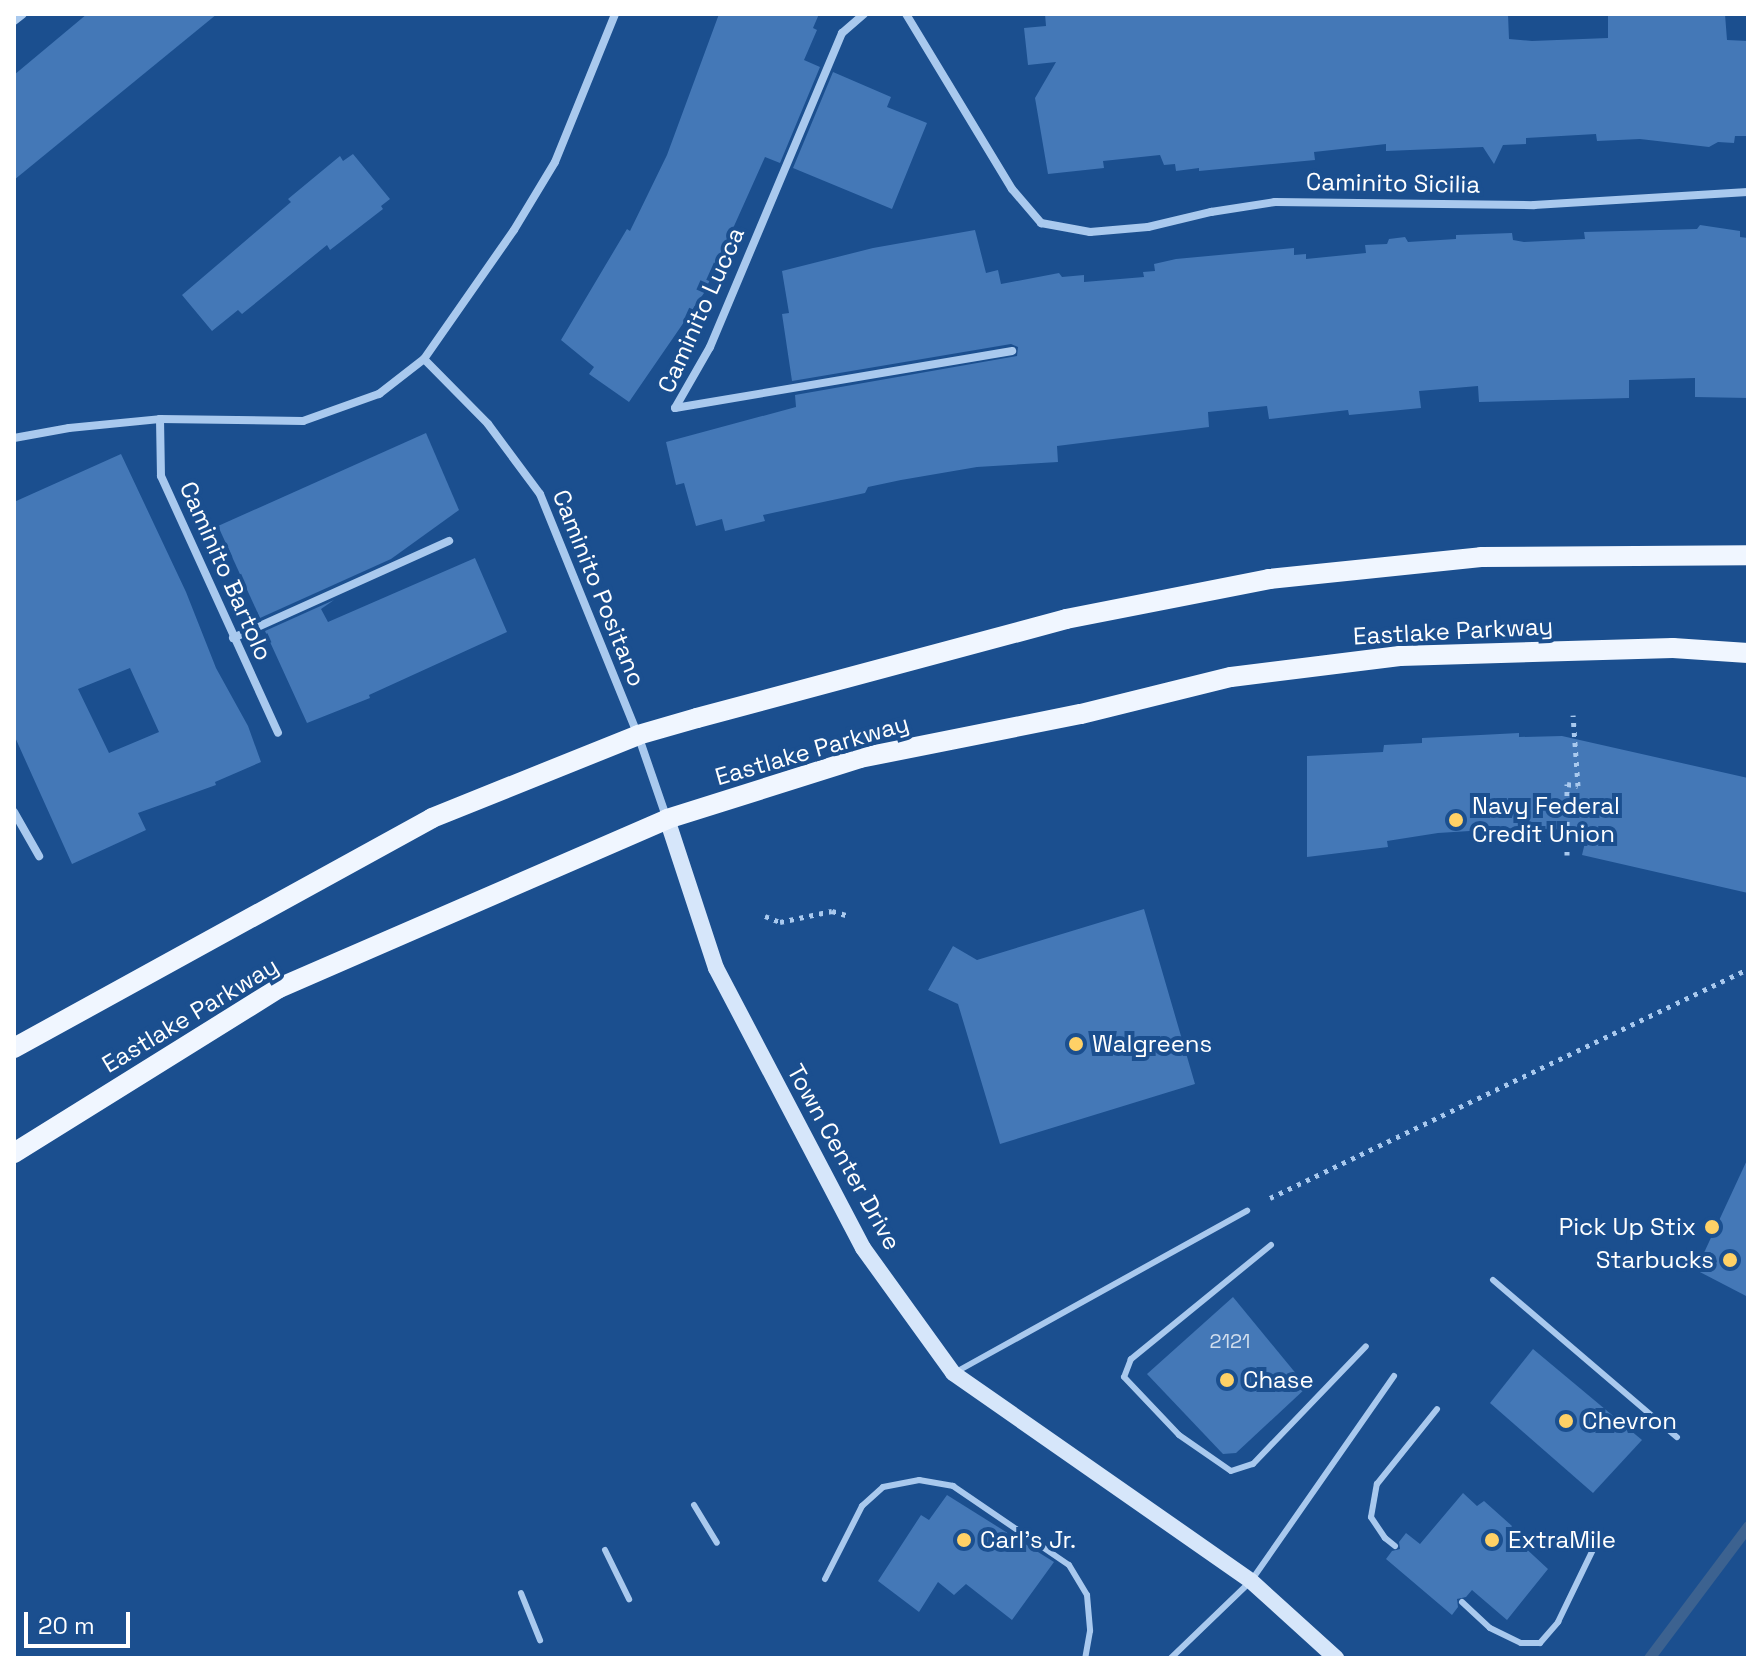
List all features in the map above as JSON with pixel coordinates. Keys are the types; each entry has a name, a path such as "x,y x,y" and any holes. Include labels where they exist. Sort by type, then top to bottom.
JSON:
{"main road":[{"path":"14,1048 432,818 638,735 1066,619 1269,579 1481,557 1748,555"},
{"name":"Eastlake Parkway","path":"14,1153 279,988 667,819 860,758 1081,714 1231,677 1400,656 1673,648 1748,653"}],"street":[{"path":"14,21 23,14"},
{"path":"14,438 160,419 303,421 379,394 424,359 514,230 555,162 615,14"},
{"name":"Caminito Lucca","path":"864,14 842,33 710,347 675,408 1012,351"},
{"name":"Caminito Sicilia","path":"906,14 1012,189 1041,223 1090,232 1148,227 1211,212 1275,202 1534,205 1748,192"},
{"name":"Caminito Positano","path":"424,359 488,424 540,494 638,735 667,819"},
{"name":"Caminito Bartolo","path":"160,419 161,476 278,733"},
{"path":"233,638 449,541"},
{"path":"14,812 39,856"},
{"name":"Town Center Drive","path":"667,819 723,981 863,1248 953,1373 1251,1581 1336,1658"}],"lane":[{"path":"953,1373 1247,1211"},
{"path":"1271,1245 1131,1359 1124,1377 1179,1435 1231,1471 1253,1464 1366,1346"},
{"path":"1493,1280 1677,1437"},
{"path":"1171,1658 1251,1581 1394,1376"},
{"path":"1395,1546 1385,1538 1371,1517 1377,1484 1437,1409"},
{"path":"825,1579 862,1506 883,1487 919,1480 953,1486 1069,1565 1087,1595 1090,1631 1085,1658"},
{"path":"694,1505 717,1543"},
{"path":"1462,1602 1490,1628 1521,1643 1540,1643 1558,1622 1599,1537"},
{"path":"605,1550 629,1599"},
{"path":"521,1593 540,1640"}],"path":[{"path":"1567,855 1567,784 1578,786 1573,715"},
{"path":"765,916 780,922 832,911 850,916"},
{"path":"1270,1198 1748,969"},
{"path":"1685,1266 1690,1255"}],"building":[{"path":"87,14 217,14 14,180 14,75"},
{"path":"719,14 819,14 813,28 817,30 804,60 820,67 780,163 765,157 704,293 629,402 589,374 594,367 561,340 627,229 630,231 667,155"},
{"path":"1045,14 1508,14 1509,39 1532,41 1608,38 1608,14 1725,14 1727,40 1748,41 1748,136 1735,136 1734,143 1718,142 1709,147 1640,139 1597,141 1596,134 1526,138 1526,144 1503,145 1494,164 1483,147 1386,151 1386,144 1314,152 1315,160 1199,171 1199,168 1176,171 1175,164 1164,165 1160,155 1103,161 1104,168 1048,174 1035,98 1056,62 1028,65 1024,28 1046,26"},
{"path":"833,72 891,97 887,107 927,123 892,209 793,168"},
{"path":"353,154 390,199 381,206 383,209 330,250 327,245 242,314 238,310 212,331 182,295 340,156 343,161"},
{"path":"1700,225 1740,231 1740,237 1748,238 1748,398 1695,397 1695,378 1629,380 1629,398 1479,402 1478,386 1419,391 1421,408 1349,415 1348,410 1269,419 1267,406 1208,412 1209,427 1057,446 1058,462 977,467 901,480 868,487 865,493 763,515 765,521 725,531 722,519 696,526 684,483 676,485 666,442 796,407 795,395 1017,356 1018,347 1011,344 792,381 782,314 789,313 782,271 873,248 975,230 986,273 998,270 1001,284 1059,273 1062,277 1084,275 1084,282 1144,277 1143,272 1155,271 1154,264 1176,259 1294,248 1294,255 1306,254 1306,259 1366,253 1365,245 1387,244 1389,239 1405,237 1408,242 1456,239 1456,235 1512,233 1513,240 1524,242 1585,239 1584,232 1697,229"},
{"path":"426,433 459,510 391,559 260,618 218,526"},
{"path":"121,454 186,592 216,668 248,726 261,762 215,782 216,785 138,813 146,830 72,864 14,735 14,502","holes":["130,668 159,732 109,753 78,689"]},
{"path":"475,558 507,632 369,695 370,698 307,723 265,631 334,600 321,609 328,622"},
{"path":"1519,733 1519,737 1562,736 1748,778 1748,893 1582,855 1588,830 1517,828 1438,833 1387,841 1388,847 1307,857 1307,756 1383,752 1384,745 1422,743 1422,738"},
{"name":"Walgreens","path":"1144,909 1195,1084 1000,1144 958,1004 928,990 953,946 977,960"},
{"path":"1748,1158 1748,1297 1696,1270"},
{"name":"Chase","path":"1233,1297 1307,1387 1236,1453 1223,1454 1147,1374"},
{"name":"Chevron","path":"1533,1349 1642,1440 1593,1493 1490,1403"},
{"path":"1463,1493 1477,1506 1484,1501 1512,1526 1508,1532 1548,1569 1507,1620 1472,1590 1466,1597 1457,1599 1458,1607 1452,1615 1386,1559 1392,1551 1400,1549 1399,1542 1406,1533 1420,1544"},
{"name":"Carl's Jr.","path":"947,1495 1054,1562 1012,1620 966,1584 954,1595 938,1582 919,1612 878,1581 921,1515 929,1520"}],"waterway":[{"path":"1649,1658 1748,1526"}],"place":[{"name":"Navy Federal Credit Union","path":"1456,820"},
{"name":"Walgreens","path":"1076,1044"},
{"name":"Pick Up Stix","path":"1712,1227"},
{"name":"Starbucks","path":"1730,1260"},
{"name":"Chase","path":"1227,1380"},
{"name":"Chevron","path":"1566,1421"},
{"name":"Carl's Jr.","path":"964,1540"},
{"name":"ExtraMile","path":"1492,1540"}]}
